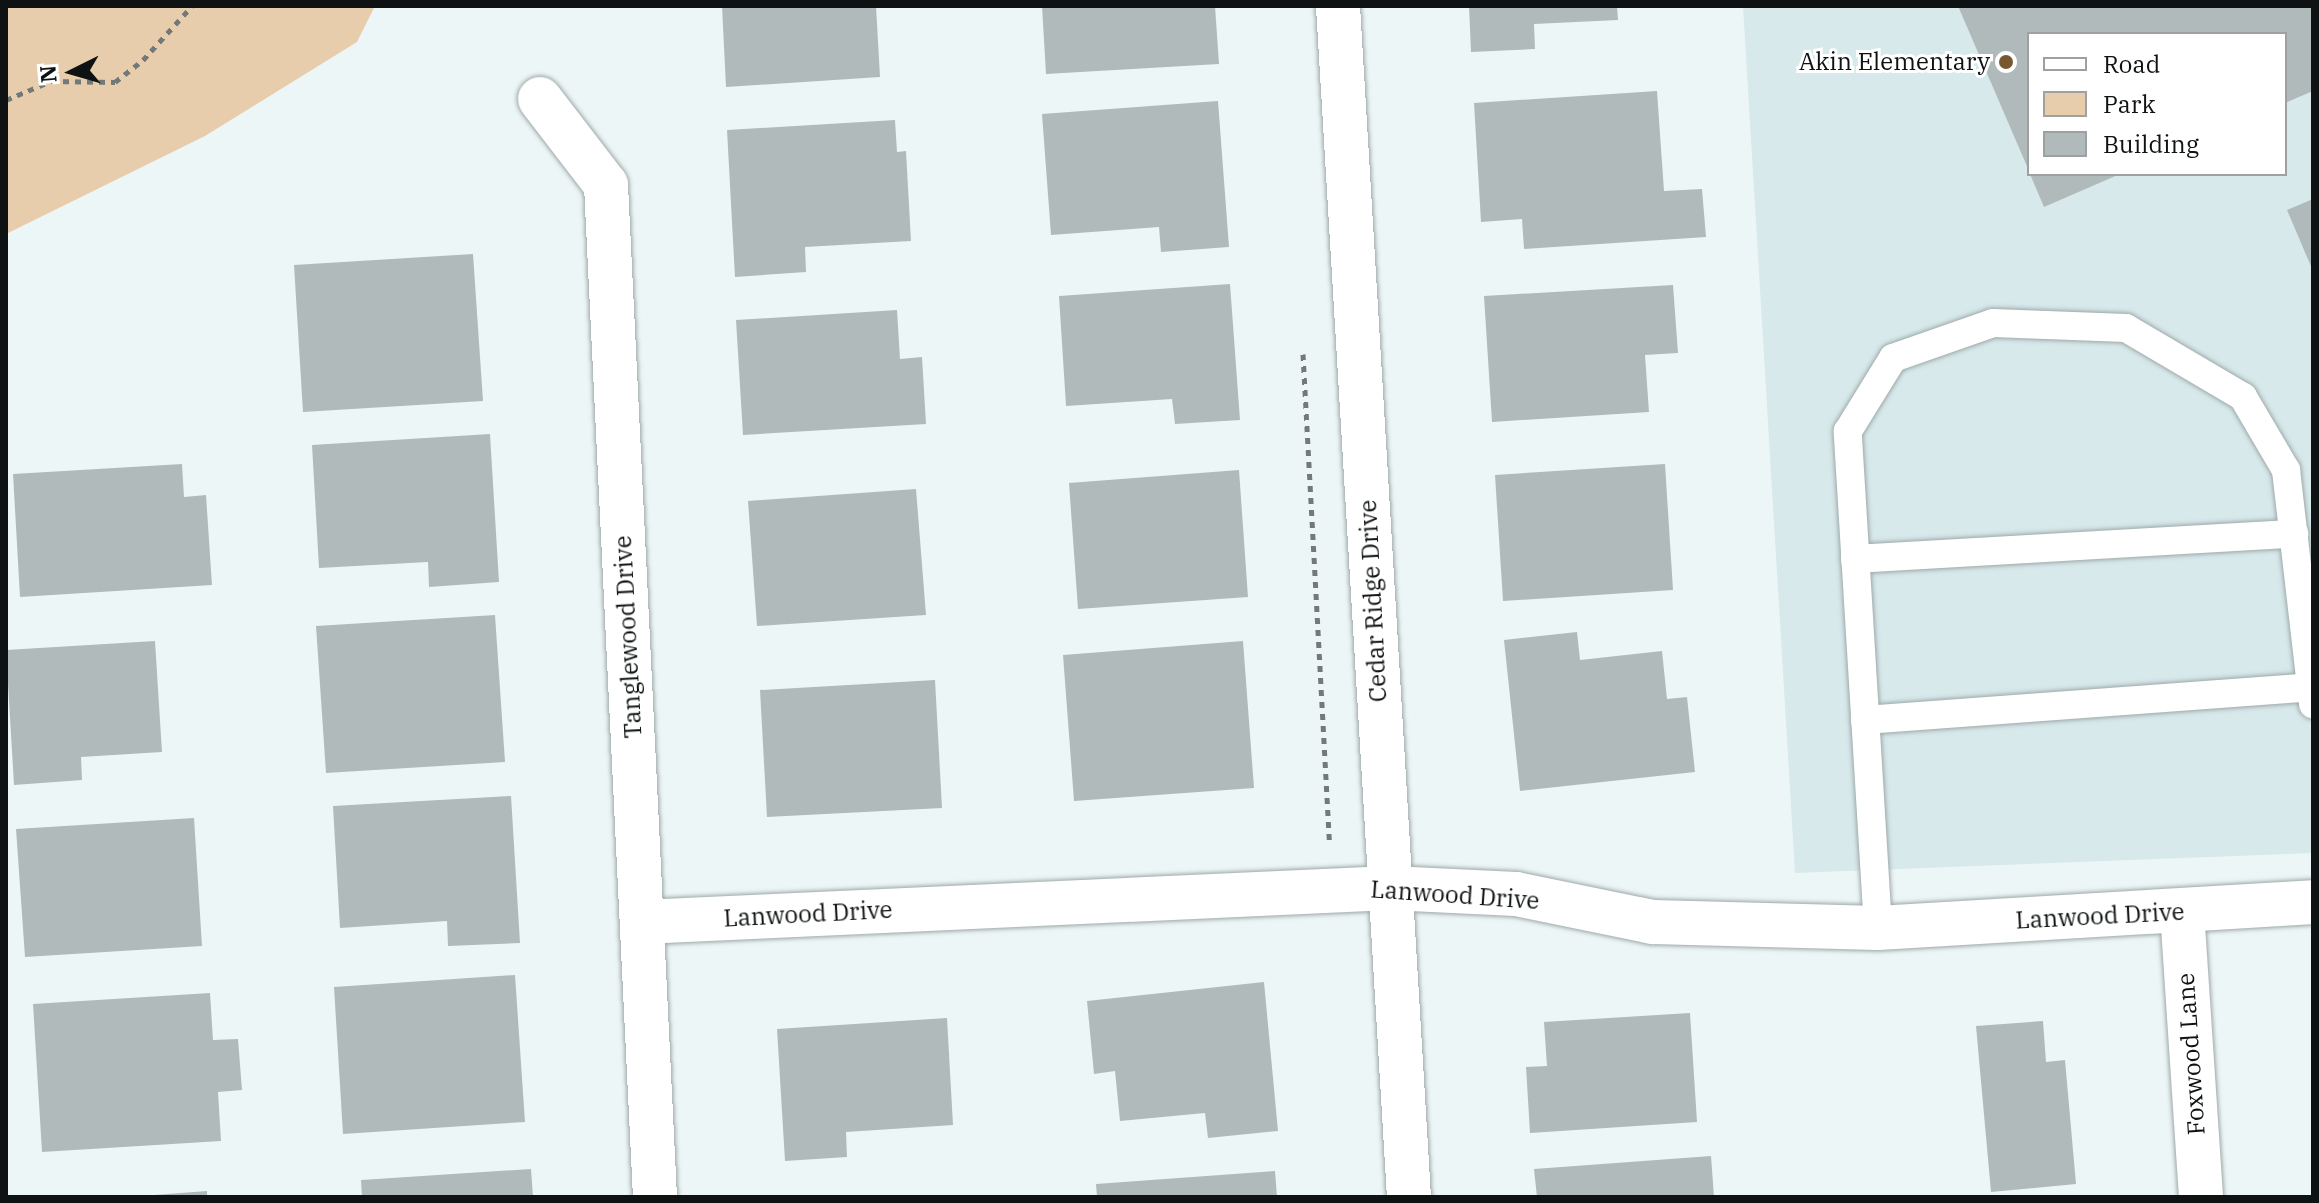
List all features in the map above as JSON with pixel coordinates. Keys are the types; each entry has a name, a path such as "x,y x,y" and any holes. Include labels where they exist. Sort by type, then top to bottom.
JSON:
{"street":[{"name":"Cedar Ridge Drive","path":"1338,6 1409,1197"},
{"name":"Tanglewood Drive","path":"540,99 606,185 655,1197"},
{"name":"Lanwood Drive","path":"642,922 1390,888 1516,894 1653,922 1878,928 2313,902"},
{"name":"Foxwood Lane","path":"2182,911 2201,1197"}],"lane":[{"path":"1865,720 2312,695 2286,470 2243,397 2126,328 1993,323 1893,358 1848,431 1855,559 1865,720 1878,928"},
{"path":"1855,559 2294,534"}],"path":[{"path":"6,100 51,81 115,82 143,60 192,6"},
{"path":"1302,338 1332,890"}],"shaded area":[{"path":"1743,6 2313,6 2313,853 1795,873"}],"green space":[{"path":"6,6 375,6 357,42 205,136 6,234"}],"building":[{"path":"722,6 876,6 880,77 726,87"},
{"path":"1042,6 1215,6 1219,64 1046,74"},
{"path":"1469,6 1617,6 1618,20 1534,24 1535,49 1471,52"},
{"name":"Akin Elementary","path":"1958,6 2313,6 2313,91 2287,102 2287,32 2027,32 2027,166"},
{"path":"1657,91 1664,191 1702,189 1706,237 1524,249 1522,219 1481,222 1474,103"},
{"path":"1218,101 1229,247 1161,252 1159,227 1051,235 1042,114"},
{"path":"895,120 897,152 906,151 911,241 805,247 806,272 735,277 727,130"},
{"path":"2031,176 2115,176 2044,207"},
{"path":"2313,199 2313,271 2287,210"},
{"path":"473,254 483,401 303,412 294,265"},
{"path":"1230,284 1240,420 1175,424 1172,399 1066,406 1059,296"},
{"path":"1673,285 1678,353 1645,355 1649,412 1492,422 1484,296"},
{"path":"897,310 900,359 922,357 926,424 743,435 736,320"},
{"path":"490,434 499,582 429,587 428,562 319,568 312,445"},
{"path":"182,464 184,497 206,495 212,585 20,597 13,474"},
{"path":"1665,464 1673,590 1503,601 1495,475"},
{"path":"1239,470 1248,597 1078,609 1069,483"},
{"path":"916,489 926,615 757,626 748,501"},
{"path":"495,615 505,762 326,773 316,626"},
{"path":"1577,632 1580,660 1662,651 1667,699 1687,697 1695,772 1520,791 1504,640"},
{"path":"155,641 162,752 81,757 82,780 14,785 6,650"},
{"path":"1243,641 1254,788 1074,801 1063,655"},
{"path":"935,680 942,808 767,817 760,690"},
{"path":"511,796 520,943 448,946 447,921 340,928 333,806"},
{"path":"194,818 202,946 25,957 16,829"},
{"path":"515,975 525,1122 343,1134 334,987"},
{"path":"1264,982 1278,1131 1208,1138 1205,1113 1120,1121 1115,1071 1094,1074 1087,1001"},
{"path":"210,993 213,1040 238,1039 242,1090 218,1092 221,1141 42,1152 33,1004"},
{"path":"1690,1013 1697,1122 1530,1133 1526,1067 1547,1066 1544,1022"},
{"path":"947,1018 953,1125 846,1132 847,1157 785,1161 777,1029"},
{"path":"2043,1021 2046,1062 2065,1060 2076,1184 1991,1192 1976,1026"},
{"path":"1711,1156 1714,1197 1537,1197 1534,1169"},
{"path":"531,1169 533,1197 362,1197 361,1180"},
{"path":"1275,1171 1277,1197 1097,1197 1096,1184"},
{"path":"207,1191 207,1197 154,1197 154,1195"}],"place":[{"name":"Akin Elementary","path":"2006,62"}]}
